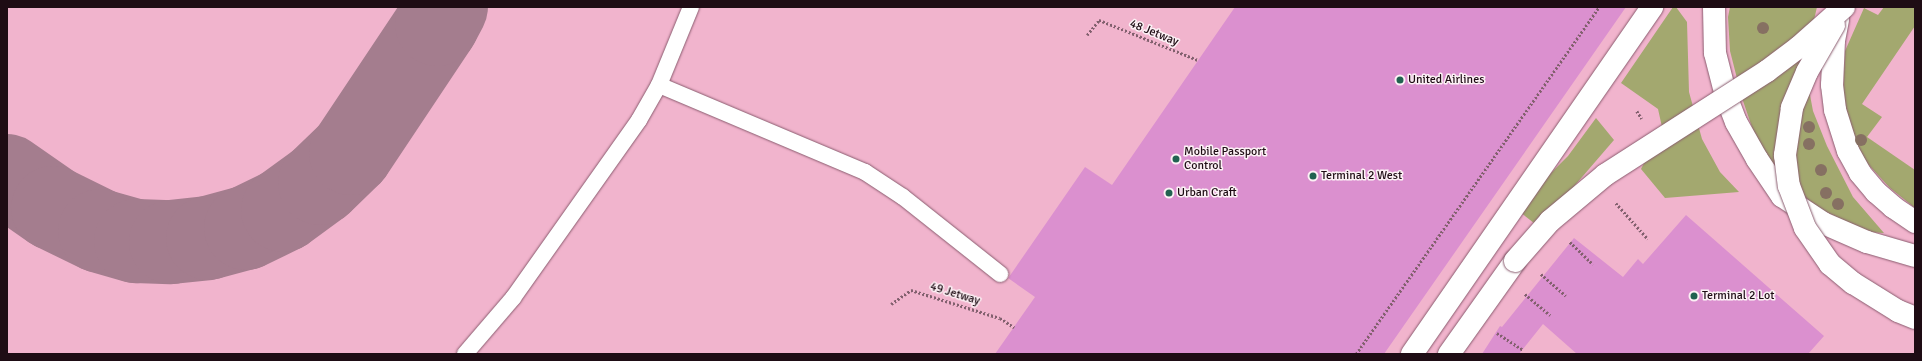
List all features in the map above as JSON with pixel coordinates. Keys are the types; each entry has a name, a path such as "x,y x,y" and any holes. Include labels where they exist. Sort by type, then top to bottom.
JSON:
{"main road":[{"path":"1412,354 1652,7"},
{"path":"1714,7 1716,53 1726,96 1736,122 1782,196 1823,223 1867,242 1915,256"},
{"path":"1844,7 1834,40 1831,67 1835,110 1841,133 1848,151 1860,173 1893,207 1915,222"},
{"path":"1449,354 1516,260 1550,221 1599,179 1761,75 1799,47 1844,7"},
{"path":"1844,7 1807,72 1792,108 1785,154 1789,186 1805,228 1830,264 1860,287 1898,311 1915,318"}],"lane":[{"path":"465,354 513,298 639,120 659,85 691,7"},
{"path":"659,85 864,172 903,197 1000,274"}],"path":[{"path":"1356,354 1599,7"},
{"name":"48 Jetway","path":"1087,36 1099,20 1198,60"},
{"path":"1565,247 1574,236"},
{"path":"1570,242 1593,264"},
{"path":"1537,279 1546,269"},
{"path":"1541,274 1566,296"},
{"path":"1528,289 1524,294 1550,315"},
{"name":"49 Jetway","path":"891,304 911,290 1000,318 1014,327"},
{"path":"1491,337 1495,332 1523,350"}],"shaded area":[{"path":"7,7 1915,7 1915,354 7,354"}],"green space":[{"path":"1673,7 1676,7 1687,22 1689,92 1702,139 1720,172 1739,192 1665,198 1641,169 1662,127 1658,109 1621,83"},
{"path":"1730,7 1817,7 1804,63 1813,111 1827,146 1853,197 1884,233 1867,232 1822,210 1775,175 1756,139 1742,98 1730,51 1728,17"},
{"path":"1884,7 1915,7 1915,26 1862,104 1882,117 1867,137 1915,170 1915,208 1890,188 1866,162 1852,134 1843,94 1845,51 1864,8 1878,15"},
{"path":"1596,118 1614,140 1539,227 1520,212 1545,179 1568,156"}],"building":[{"name":"Terminal 2 West","path":"1235,7 1626,7 1384,354 995,354 1035,297 1008,278 1085,167 1112,185"},
{"name":"Terminal 2 Lot","path":"1686,215 1824,336 1808,354 1577,354 1543,324 1519,354 1482,354 1500,326 1502,327 1574,238 1623,277 1638,259 1643,264"}],"taxiway":[{"path":"7,176 53,208 100,231 136,241 171,242 208,238 246,228 283,210 320,183 351,153 437,24 446,7"}],"place":[{"name":"United Airlines","path":"1400,80"},
{"name":"Mobile Passport Control","path":"1176,159"},
{"name":"Terminal 2 West","path":"1313,176"},
{"name":"Urban Craft","path":"1169,193"},
{"name":"Terminal 2 Lot","path":"1694,296"}]}
